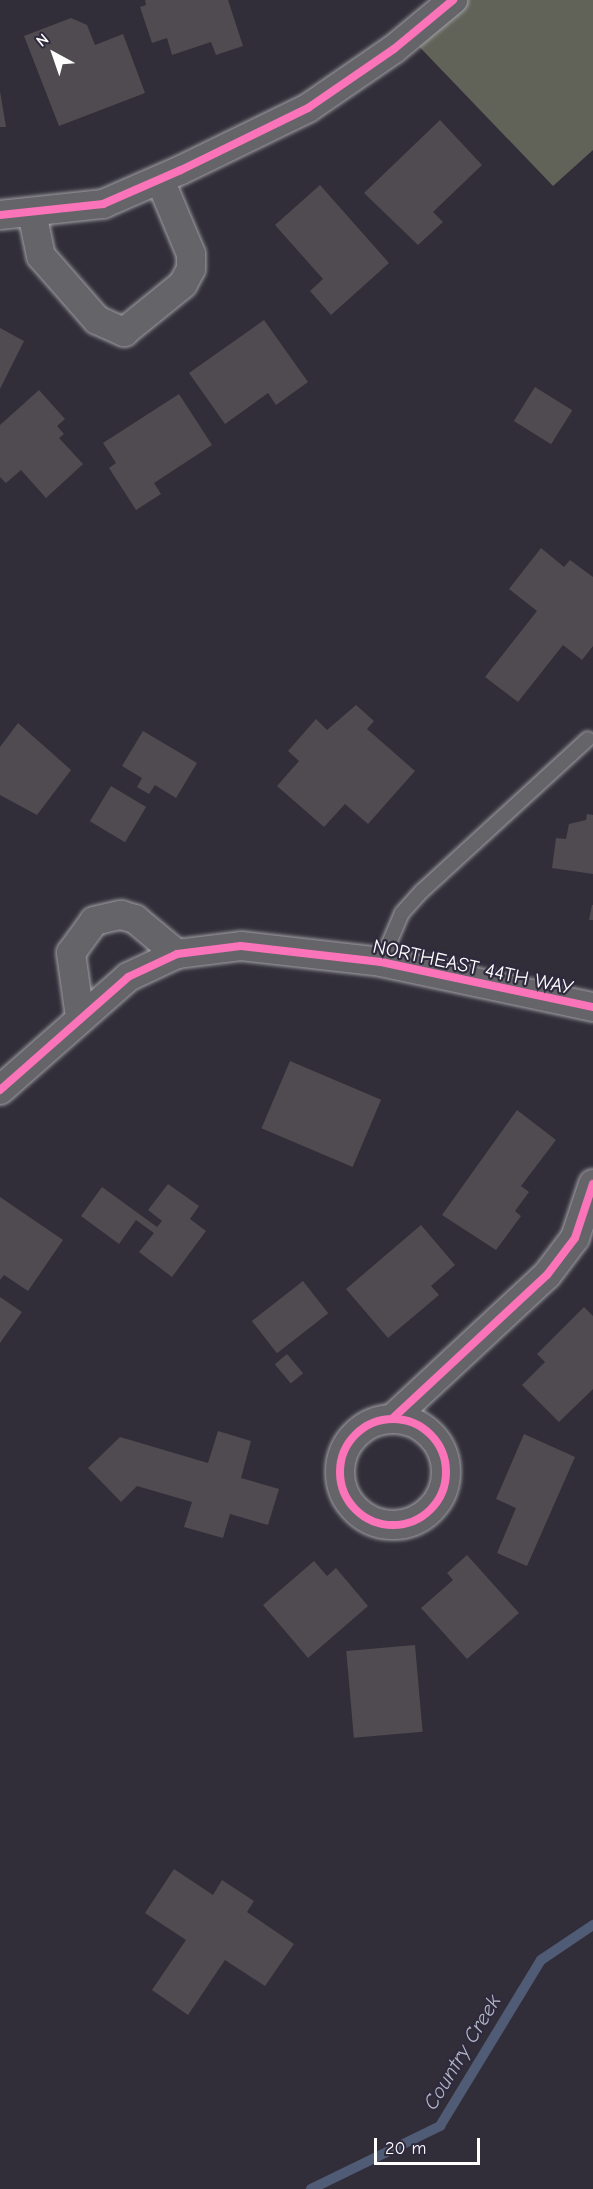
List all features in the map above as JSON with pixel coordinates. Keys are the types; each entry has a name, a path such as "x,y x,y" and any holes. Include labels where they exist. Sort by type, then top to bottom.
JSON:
{"street":[{"path":"0,215 103,204 160,180 308,108 394,50 453,0"},
{"path":"32,213 41,256 97,320 124,332 166,299 191,270 191,254 160,180"},
{"path":"80,1017 71,953 94,921 114,916 135,919 177,954"},
{"name":"NORTHEAST 44TH WAY","path":"0,1090 128,977 177,954 241,946 381,962 593,1007"},
{"path":"393,1418 547,1275 575,1238 593,1184"}],"lane":[{"path":"381,962 402,913 422,891 588,739"}],"shaded area":[{"path":"439,0 593,0 593,150 553,186 410,37"}],"building":[{"path":"145,0 228,0 243,46 216,55 211,42 172,55 167,38 152,43 140,7 146,5"},
{"path":"71,18 87,25 95,45 123,34 145,93 59,126 24,36"},
{"path":"0,91 6,127 0,127"},
{"path":"440,120 482,165 433,212 443,222 418,245 364,193"},
{"path":"320,185 389,263 331,315 310,291 323,279 275,225"},
{"path":"264,320 308,382 276,405 268,393 225,424 189,373"},
{"path":"0,328 24,341 0,389"},
{"path":"535,387 572,410 551,444 514,421"},
{"path":"39,390 65,419 57,426 64,434 59,438 83,464 46,498 21,470 6,483 0,477 0,425"},
{"path":"179,394 212,445 154,483 161,494 136,510 109,468 116,463 103,443"},
{"path":"541,548 564,567 570,560 593,577 593,646 582,660 563,645 518,702 485,677 537,611 509,589"},
{"path":"356,705 374,721 367,729 415,771 368,824 345,804 324,827 277,786 299,761 288,751 316,719 327,730"},
{"path":"18,723 71,770 37,815 0,795 0,747"},
{"path":"143,731 197,763 176,798 155,785 149,794 137,787 142,778 122,766"},
{"path":"111,786 146,807 125,842 90,821"},
{"path":"587,814 593,815 593,874 552,868 556,838 566,839 569,824 586,820"},
{"path":"592,905 593,920 589,920"},
{"path":"290,1061 381,1100 353,1167 261,1128"},
{"path":"517,1110 556,1140 521,1186 529,1192 515,1211 521,1216 496,1250 442,1215"},
{"path":"168,1184 199,1206 190,1219 206,1231 172,1277 139,1252 154,1233 136,1220 119,1244 81,1216 102,1187 157,1227 162,1221 148,1210"},
{"path":"0,1197 63,1240 28,1291 4,1275 0,1280"},
{"path":"421,1225 455,1265 431,1286 439,1295 388,1338 346,1289"},
{"path":"303,1281 328,1313 277,1353 252,1321"},
{"path":"0,1297 22,1312 0,1343"},
{"path":"584,1307 593,1316 593,1389 559,1422 522,1385 545,1362 537,1354"},
{"path":"287,1354 303,1373 291,1383 275,1364"},
{"path":"218,1431 251,1441 241,1478 279,1489 268,1525 230,1514 223,1538 184,1527 192,1502 137,1486 121,1502 88,1468 120,1437 208,1463"},
{"path":"524,1434 575,1457 527,1566 497,1553 516,1508 496,1499"},
{"path":"467,1555 519,1613 467,1659 421,1608 453,1580 447,1573"},
{"path":"314,1561 327,1576 336,1568 368,1606 308,1658 263,1605"},
{"path":"415,1645 423,1732 354,1738 346,1651"},
{"path":"174,1869 213,1895 222,1880 254,1901 247,1912 294,1944 265,1986 225,1960 188,2015 152,1990 186,1940 145,1913"}],"waterway":[{"name":"Country Creek","path":"311,2189 440,2126 541,1960 593,1925"}],"cycle path":[{"path":"0,215 103,204 181,170 308,108 394,49 453,0"},
{"path":"0,1090 128,977 177,954 241,946 381,962 593,1007"},
{"path":"393,1418 547,1275 575,1238 593,1184"},
{"path":"393,1419 413,1423 430,1435 442,1452 446,1472 442,1492 430,1509 413,1521 393,1525 373,1521 356,1509 344,1492 340,1472 344,1452 356,1435 373,1423 393,1419"}]}
